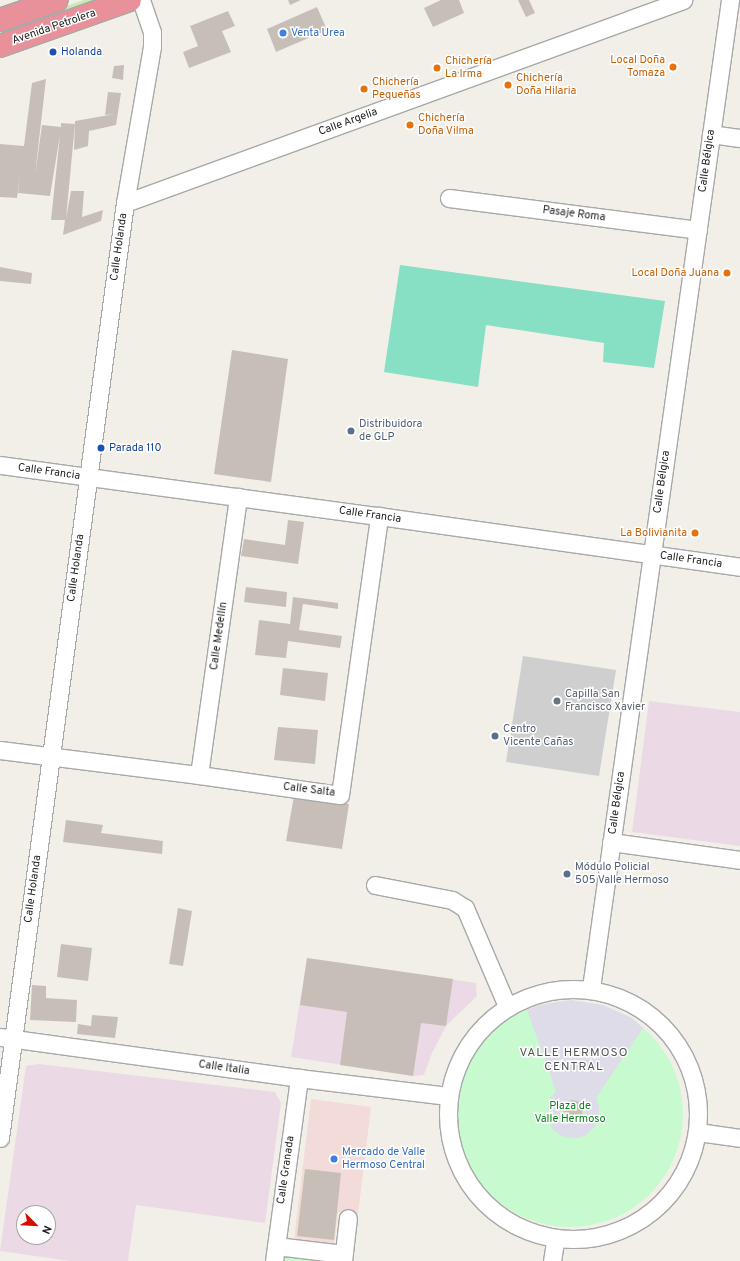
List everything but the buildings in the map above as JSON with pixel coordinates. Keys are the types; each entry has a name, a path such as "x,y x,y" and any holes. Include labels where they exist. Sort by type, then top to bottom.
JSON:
{"highway":[{"path":"0,20 57,0"},
{"name":"Avenida Petrolera","path":"0,46 130,0"}],"street":[{"name":"Calle Holanda","path":"0,1138 7,1038 51,757 125,203 152,46 152,32 141,0"},
{"name":"Calle Argelia","path":"125,203 683,0"},
{"name":"Calle Bélgica","path":"591,988 711,134 734,18 730,0"},
{"path":"711,134 740,138"},
{"name":"Pasaje Roma","path":"449,198 698,230"},
{"name":"Calle Francia","path":"0,465 379,516 740,567"},
{"name":"Calle Medellín","path":"200,775 238,497"},
{"name":"Calle Salta","path":"0,750 200,775 340,795 379,516"},
{"path":"611,842 740,860"},
{"path":"375,885 452,900 465,908 507,1006"},
{"path":"559,988 591,988 623,999 648,1011 664,1026 684,1052 697,1088 698,1132 687,1166 664,1200 633,1225 595,1239 555,1241 520,1229 498,1214 479,1196 459,1167 448,1130 448,1096 456,1066 468,1044 482,1026 507,1006 530,996 559,988"},
{"name":"Calle Italia","path":"7,1038 299,1078 448,1096"},
{"name":"Calle Granada","path":"275,1253 299,1078"},
{"path":"698,1132 740,1138"},
{"path":"275,1253 344,1257 348,1218"},
{"path":"552,1261 555,1241"}],"shaded area":[{"path":"523,656 616,670 599,776 506,762"},
{"path":"649,701 740,712 740,846 632,832"},
{"path":"307,958 476,983 477,996 446,1026 432,1053 424,1075 413,1076 291,1057"},
{"path":"571,1000 603,1005 632,1018 643,1028 596,1098 599,1106 597,1124 585,1136 568,1138 560,1135 553,1130 549,1122 548,1105 551,1097 556,1091 527,1010 539,1005","holes":["575,1100 582,1104 584,1112 579,1119 571,1121 564,1116 563,1108 567,1102"]},
{"path":"39,1064 275,1092 281,1103 265,1223 136,1205 128,1261 70,1261 0,1251 26,1066"},
{"name":"Mercado de Valle Hermoso Central","path":"311,1099 371,1107 358,1214 338,1212 334,1245 294,1240"}],"green space":[{"path":"84,0 102,0 0,36 0,29"},
{"path":"400,265 665,301 654,368 603,362 604,343 486,325 478,387 384,372"},
{"name":"Plaza de Valle Hermoso","path":"570,1001 603,1006 613,1010 633,1020 650,1034 664,1051 674,1071 678,1081 683,1114 678,1147 674,1157 664,1177 650,1194 633,1208 613,1218 603,1222 570,1227 537,1222 527,1218 507,1208 490,1194 476,1177 466,1157 462,1147 457,1114 462,1081 466,1071 476,1051 490,1034 507,1020 527,1010 537,1006"},
{"path":"286,1256 328,1261 286,1261"}],"place":[{"name":"Venta Urea","path":"283,33"},
{"name":"Holanda","path":"53,52"},
{"name":"Local Doña Tomaza","path":"673,67"},
{"name":"Chichería La Irma","path":"437,68"},
{"name":"Chichería Doña Hilaria","path":"508,85"},
{"name":"Chichería Pequeñas","path":"364,89"},
{"name":"Chichería Doña Vilma","path":"410,125"},
{"name":"Local Doña Juana","path":"727,273"},
{"name":"Distribuidora de GLP","path":"351,431"},
{"name":"Parada 110","path":"101,448"},
{"name":"La Bolivianita","path":"695,533"},
{"name":"Capilla San Francisco Xavier","path":"557,701"},
{"name":"Centro Vicente Cañas","path":"495,736"},
{"name":"Módulo Policial 505 Valle Hermoso","path":"567,874"},
{"name":"Mercado de Valle Hermoso Central","path":"334,1159"}],"district":[{"name":"VALLE HERMOSO CENTRAL","path":"574,1061"}]}
